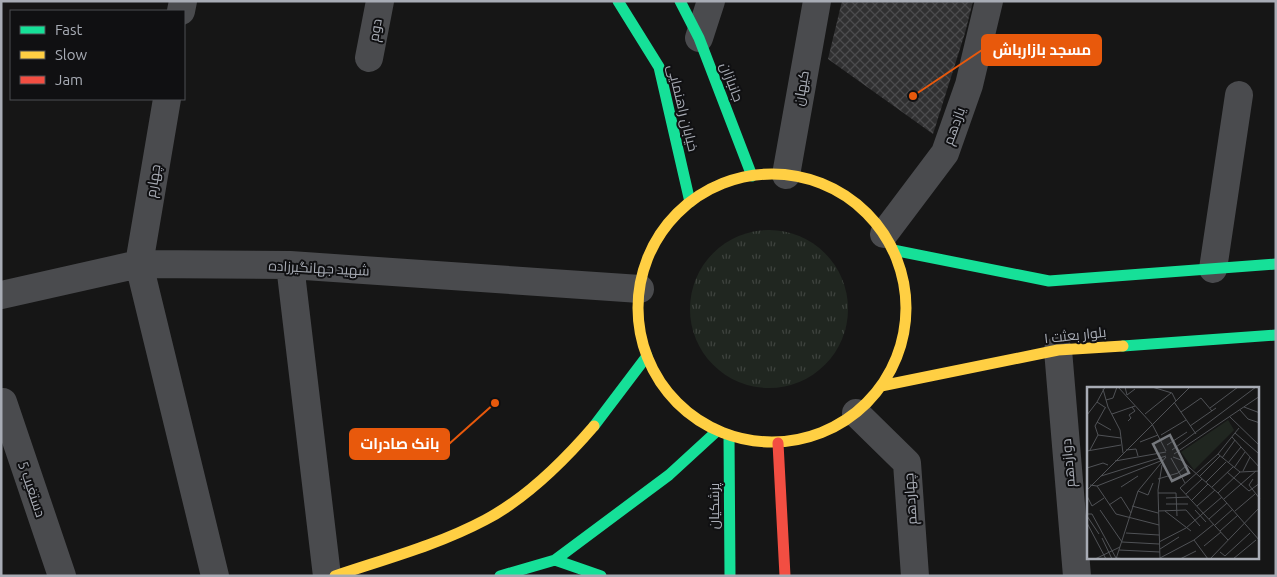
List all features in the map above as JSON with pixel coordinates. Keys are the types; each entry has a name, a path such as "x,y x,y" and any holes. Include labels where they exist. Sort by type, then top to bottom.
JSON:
{"main road":[{"name":"خیابان راهنمایی","path":"618,1 659,67 690,202"},
{"name":"جانبازان","path":"680,1 699,38 752,176"},
{"path":"786,175 815,181 842,193 866,212 888,242 904,283 906,319 898,354 881,386 856,413 832,428 806,438 778,443 753,442 729,436 682,408 655,375 647,356 639,323 640,289 649,256 666,226 690,202 719,185 752,176 786,175"},
{"path":"888,242 1049,281 1276,264"},
{"name":"بلوار بعثت ۱","path":"881,386 1058,350 1276,335"},
{"path":"335,576 458,534 505,509 565,458 610,407 647,356"},
{"path":"500,576 555,560 669,476 718,431"},
{"name":"پزشکیان","path":"729,436 730,576"},
{"path":"778,443 785,576"},
{"path":"555,560 601,576"}],"street":[{"name":"دوم","path":"369,58 380,1"},
{"path":"699,38 710,1"},
{"name":"کیهان","path":"786,175 817,1"},
{"name":"یازدهم","path":"888,242 945,153 969,85 989,1"},
{"path":"1213,269 1239,95"},
{"name":"چهارم","path":"139,264 167,100"},
{"path":"139,264 215,576"},
{"name":"شهید جهانگیرزاده","path":"1,295 139,264 290,265 640,289"},
{"path":"290,265 327,576"},
{"name":"دوازدهم","path":"1058,350 1077,576"},
{"name":"دستغیب 5","path":"3,402 62,576"},
{"name":"چهاردهم","path":"856,413 907,463 915,576"}],"green space":[{"path":"761,230 777,230 792,233 806,239 825,253 835,265 845,286 848,309 845,332 835,353 825,365 813,375 792,385 777,388 761,388 746,385 725,375 703,353 693,332 690,317 690,301 693,286 703,265 725,243 746,233"}],"building":[{"path":"842,1 973,1 965,33 933,134 828,59"}],"traffic: fast":[{"path":"618,1 659,67 690,202"},
{"path":"680,1 699,38 752,176"},
{"path":"893,250 1049,281 1276,264"},
{"path":"1123,346 1276,335"},
{"path":"594,426 647,356"},
{"path":"500,576 555,560 669,475 717,431"},
{"path":"729,436 730,576"},
{"path":"555,560 601,576"}],"traffic: slow":[{"path":"772,174 811,180 835,190 857,205 875,223 890,245 900,269 906,308 900,347 890,371 875,393 857,411 835,426 811,436 772,442 733,436 709,426 687,411 669,393 654,371 644,347 638,308 644,269 654,245 669,223 687,205 709,190 733,180 772,174"},
{"path":"881,386 1058,350 1123,346"},
{"path":"335,576 449,537 485,520 515,501 544,478 594,426"}],"traffic: jam":[{"path":"778,443 785,576"}],"place":[{"name":"مسجد بازارباش","path":"913,96"},
{"name":"بانک صادرات","path":"495,403"}]}
